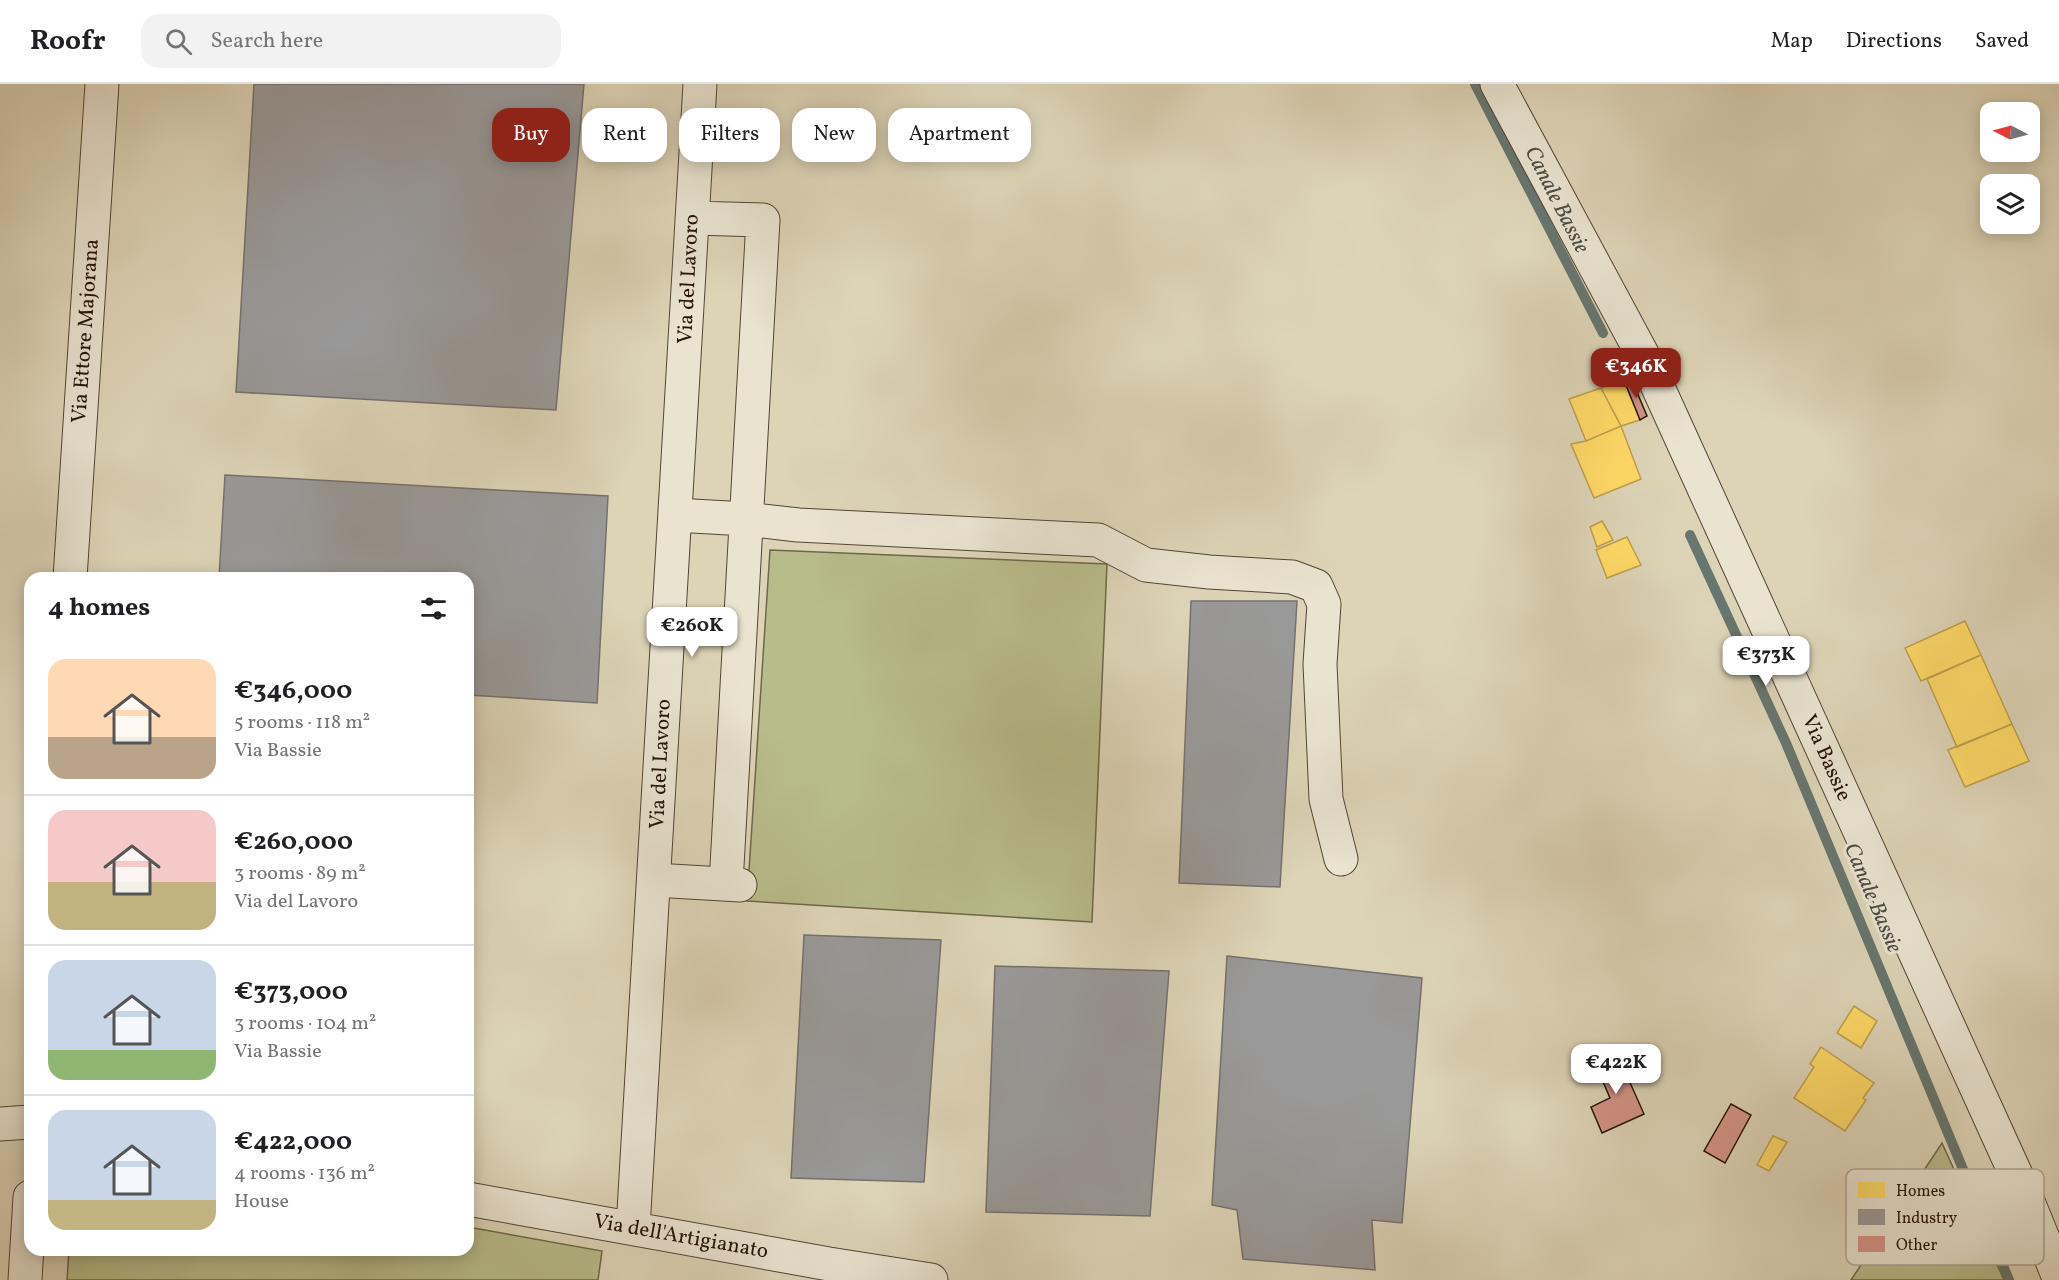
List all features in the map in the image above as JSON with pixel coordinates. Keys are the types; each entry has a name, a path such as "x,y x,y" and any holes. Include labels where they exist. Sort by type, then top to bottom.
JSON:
{"street":[{"name":"Via Ettore Majorana","path":"70,572 102,84"},
{"name":"Via del Lavoro","path":"633,1228 700,84"},
{"name":"Via Bassie","path":"1497,84 1647,363 2013,1169"},
{"path":"654,880 733,884 746,519 763,220 692,218"},
{"path":"675,515 798,525 1098,540 1146,565 1209,572 1292,576 1316,586 1324,604 1320,664 1326,799 1341,859"},
{"path":"0,1124 24,1122"},
{"name":"Via dell'Artigianato","path":"474,1200 633,1228 827,1272 931,1280"},
{"name":"Via Bassie","path":"2044,1242 2059,1278"},
{"path":"26,1280 27,1256"}],"green space":[{"path":"770,550 1107,564 1092,922 747,901"},
{"path":"1942,1143 1954,1169 1925,1169"},
{"path":"474,1228 602,1251 598,1280 67,1280 69,1256 474,1256"},
{"path":"1861,1265 1997,1265 2004,1280 1851,1280"}],"building: Homes":[{"path":"1624,380 1640,420 1621,426 1601,388"},
{"path":"1601,388 1621,426 1586,441 1569,399"},
{"path":"1621,426 1641,479 1594,498 1571,444 1586,441"},
{"path":"1602,521 1613,540 1597,547 1590,527"},
{"path":"1627,537 1641,565 1607,578 1596,550"},
{"path":"1965,621 1981,655 1921,681 1905,648"},
{"path":"1981,655 2012,724 1957,747 1927,679"},
{"path":"2012,724 2029,761 1965,787 1948,750"},
{"path":"1854,1006 1877,1021 1861,1048 1837,1033"},
{"path":"1821,1047 1874,1083 1863,1098 1866,1100 1845,1131 1794,1098 1814,1067 1810,1064"},
{"path":"1773,1136 1787,1142 1769,1171 1757,1165"}],"building: Industry":[{"path":"254,84 584,84 556,410 236,392"},
{"path":"225,475 608,496 597,703 474,695 474,572 219,572"},
{"path":"1191,601 1297,601 1280,887 1179,883"},
{"path":"804,935 941,940 924,1182 791,1178"},
{"path":"1227,956 1422,978 1402,1223 1372,1220 1375,1270 1243,1259 1237,1210 1212,1205"},
{"path":"995,966 1169,971 1150,1216 986,1212"}],"building: Other":[{"path":"1631,378 1647,416 1640,420 1624,380"},
{"path":"1616,1051 1644,1114 1602,1133 1591,1107 1610,1098 1594,1061"},
{"path":"1731,1104 1751,1115 1725,1163 1704,1151"}],"waterway":[{"name":"Canale Bassie","path":"1475,84 1603,333"},
{"name":"Canale Bassie","path":"1690,535 1786,743 1963,1169"},
{"name":"Canale Bassie","path":"2003,1265 2009,1280"}]}
